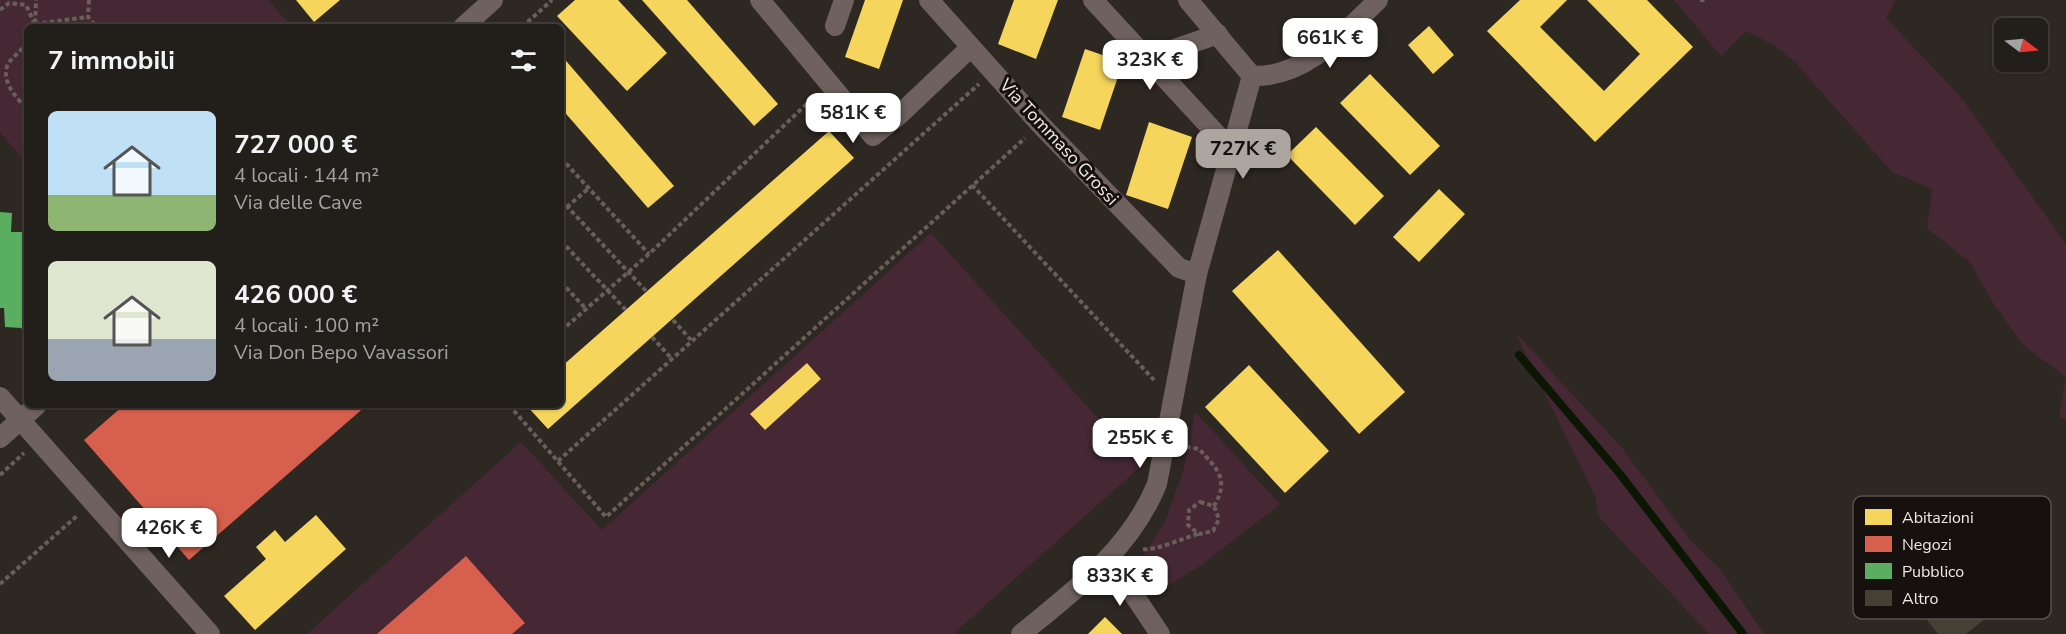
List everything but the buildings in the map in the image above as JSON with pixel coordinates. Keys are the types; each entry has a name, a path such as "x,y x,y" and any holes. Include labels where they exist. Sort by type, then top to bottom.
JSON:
{"street":[{"path":"466,24 493,0"},
{"path":"760,0 866,131 874,136 970,48"},
{"path":"835,26 844,0"},
{"name":"Via Tommaso Grossi","path":"929,0 1040,124 1179,268 1197,274"},
{"path":"1094,0 1221,139 1234,146"},
{"path":"1188,0 1252,76"},
{"path":"1252,76 1277,73 1329,48 1378,0"},
{"path":"1146,59 1218,34"},
{"path":"1021,634 1109,558 1135,526 1157,484 1197,274 1252,76"},
{"path":"0,397 38,440 94,516 210,634"},
{"path":"0,438 33,408"},
{"path":"1109,558 1160,634"}],"path":[{"path":"35,24 36,0"},
{"path":"88,0 88,17 94,24"},
{"path":"525,24 552,0"},
{"path":"1700,0 1705,0"},
{"path":"0,10 9,3 27,4 34,24"},
{"path":"47,24 88,17"},
{"path":"24,45 7,65 4,78 9,90 24,106"},
{"path":"558,461 993,72"},
{"path":"564,328 649,254 828,84"},
{"path":"512,408 606,517 1040,124"},
{"path":"564,161 649,254"},
{"path":"972,185 1173,400"},
{"path":"564,209 589,188"},
{"path":"564,203 646,291"},
{"path":"564,244 626,310"},
{"path":"564,285 586,309"},
{"path":"673,320 691,340"},
{"path":"652,338 672,359"},
{"path":"0,475 38,440"},
{"path":"1179,446 1199,449 1220,473 1222,493 1214,506"},
{"path":"1199,534 1188,525 1189,510 1200,502 1214,506"},
{"path":"1139,548 1152,550 1174,540 1213,531 1219,519 1214,506"},
{"path":"0,584 80,513 94,516"}],"shaded area":[{"path":"0,0 268,0 289,24 24,24 24,160 0,132"},
{"path":"1674,0 1896,0 1886,18 1960,96 2066,244 2066,377 2023,345 1992,301 1970,262 1927,228 1932,189 1892,172 1795,62 1774,45 1746,31 1721,56"},
{"path":"931,233 1141,466 953,634 512,634 525,623 466,556 377,634 307,634 521,442 602,530","holes":["807,363 821,379 764,430 751,415"]},
{"path":"1515,332 1622,448 1691,541 1720,569 1764,634 1709,634 1599,517 1595,496"},
{"path":"2066,377 2066,420 2059,416"},
{"path":"1195,412 1280,504 1203,564 1159,591 1140,560 1165,522 1183,471"}],"waterway":[{"path":"1519,355 1620,474 1743,634"}]}
